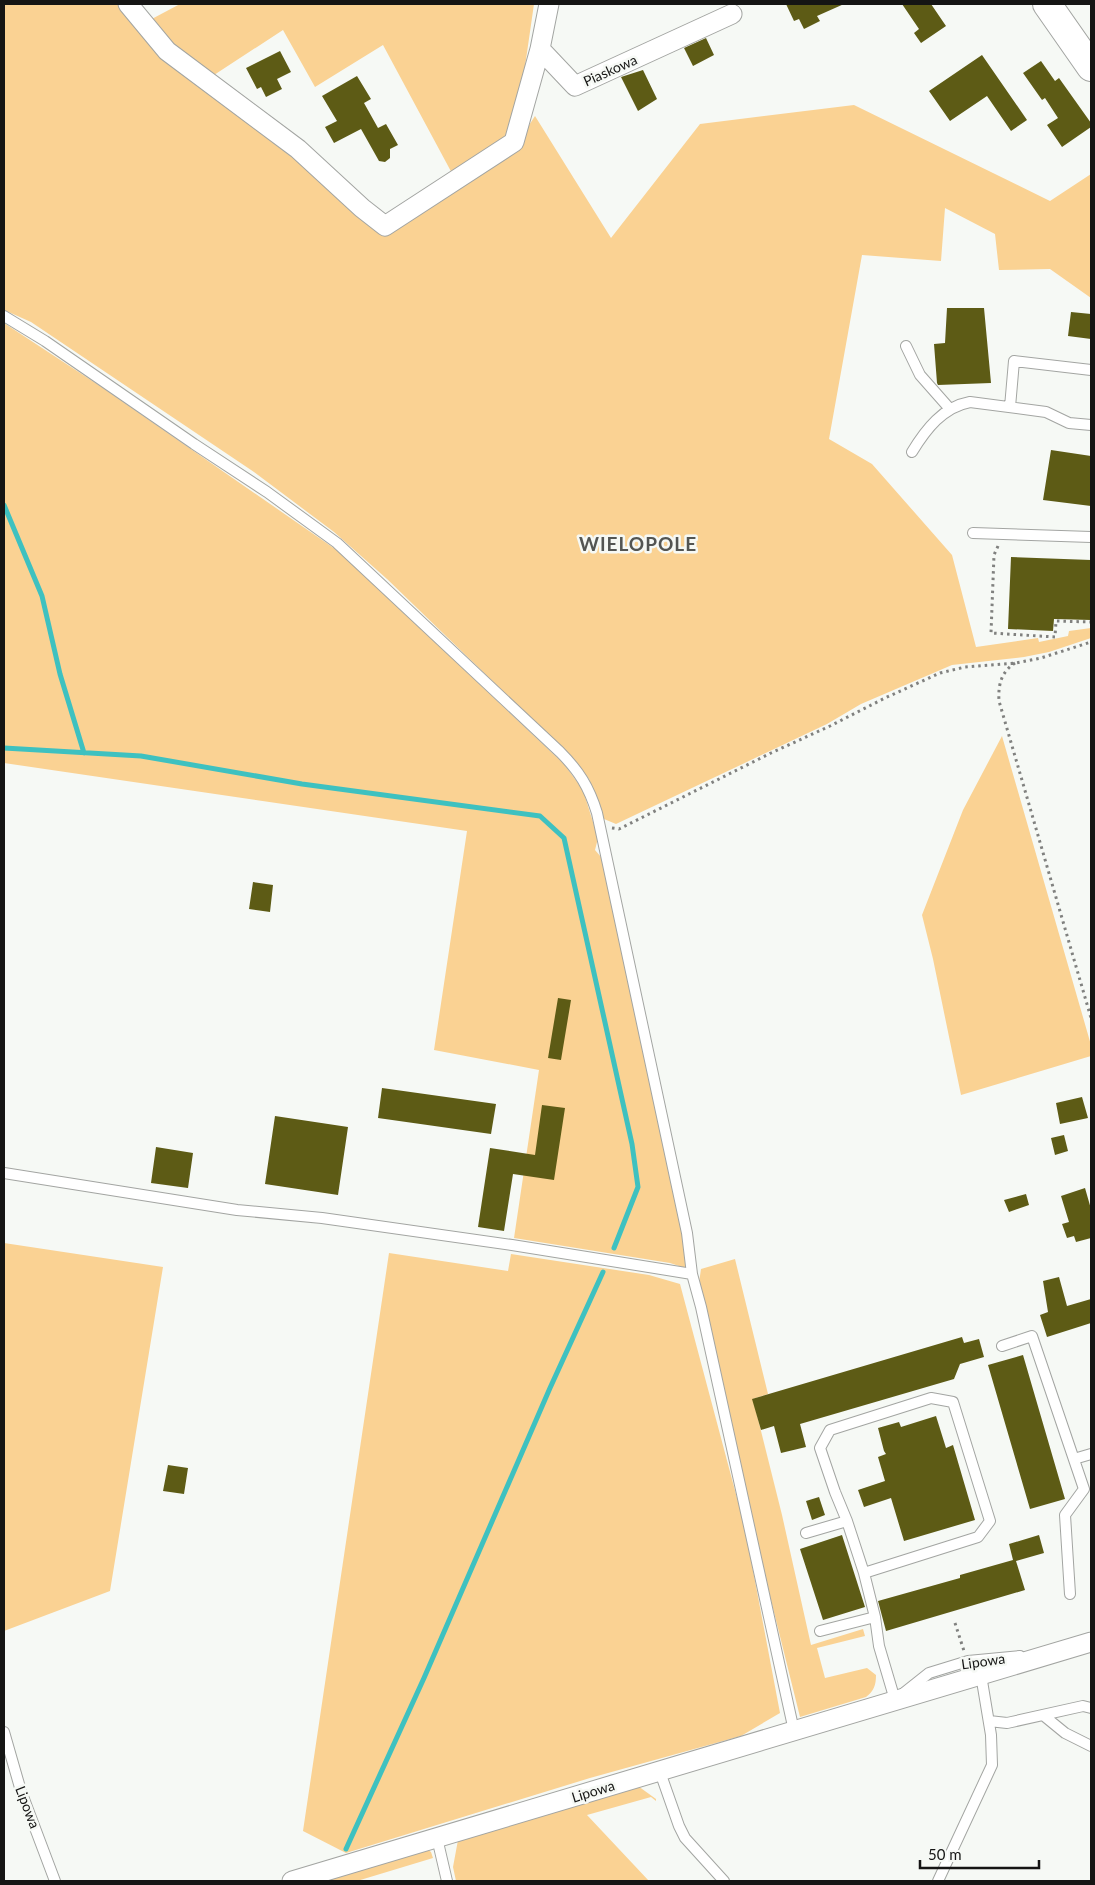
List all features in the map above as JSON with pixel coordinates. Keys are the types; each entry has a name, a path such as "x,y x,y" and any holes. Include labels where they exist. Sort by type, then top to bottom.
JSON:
{"main road":[{"path":"1048,4 1091,67"}],"street":[{"path":"128,4 167,51 298,149 362,208 385,226 514,142 540,49 549,4"},
{"name":"Piaskowa","path":"540,49 575,86 732,14"},
{"name":"Lipowa","path":"292,1881 1091,1642"}],"lane":[{"path":"4,316 45,341 267,492 337,543 571,762 586,783 598,819 687,1233 692,1274 701,1307 794,1731"},
{"path":"906,346 920,375 950,409"},
{"path":"1010,407 1014,361 1091,370"},
{"path":"912,452 922,436 937,419 958,404 970,402 1046,412 1069,422 1091,425"},
{"path":"973,533 1091,537"},
{"path":"4,1173 237,1210 351,1222 512,1245 692,1274"},
{"path":"1002,1346 1032,1336 1084,1489 1065,1515 1070,1594"},
{"path":"864,1573 978,1537 990,1521 953,1402 931,1398 830,1430 820,1448 847,1520 864,1573 875,1617 879,1646 895,1700"},
{"path":"1074,1459 1091,1454"},
{"path":"806,1533 847,1520"},
{"path":"820,1631 875,1617"},
{"name":"Lipowa","path":"895,1700 928,1673 967,1661 1052,1654"},
{"path":"938,1881 992,1765 993,1750 981,1675"},
{"path":"989,1721 1007,1723 1083,1706 1091,1708"},
{"path":"1043,1715 1066,1733 1091,1746"},
{"name":"Lipowa","path":"4,1732 21,1791 55,1881"},
{"path":"660,1772 685,1838 724,1881"},
{"path":"437,1838 448,1881"}],"path":[{"path":"994,555 991,633 1055,637 1056,620 1091,622"},
{"path":"598,819 607,826 619,829 940,672 965,667 1016,662 1052,655 1091,642"},
{"path":"1016,662 1002,676 999,686 999,701 1091,1018"},
{"path":"955,1623 967,1661"}],"shaded area":[{"path":"4,4 119,4 161,56 390,233 511,153 535,116 611,238 700,124 854,105 1050,201 1091,174 1091,298 1050,269 999,270 995,234 945,208 941,261 862,255 829,439 872,464 952,555 976,647 1038,638 1039,642 1068,636 1069,631 1091,628 1091,638 1049,652 1024,657 952,665 861,704 827,724 616,824 604,819 589,779 576,762 387,579 334,532 254,472 31,322 4,310"},
{"path":"180,4 534,4 521,94 504,141 454,177 383,45 315,87 283,30 214,75 172,49 148,21"},
{"path":"4,323 100,386 338,551 564,764 583,790 598,838 595,850 601,857 648,1063 680,1217 688,1269 670,1263 514,1238 539,1070 434,1050 467,831 4,763"},
{"path":"1002,736 1091,1045 1091,1056 961,1095 922,915 963,810"},
{"path":"4,1243 163,1267 110,1591 4,1631"},
{"path":"389,1253 508,1271 511,1254 649,1275 680,1284 745,1528 780,1713 741,1736 590,1778 346,1853 303,1831"},
{"path":"735,1259 768,1394 753,1399 782,1515 811,1645 863,1629 865,1636 817,1648 825,1678 867,1668 876,1675 874,1688 866,1697 800,1717 770,1596 699,1283 701,1269"},
{"path":"638,1786 656,1799 656,1801 651,1797 587,1815 649,1881 456,1881 453,1867 458,1840"},
{"path":"427,1849 431,1852 433,1858 357,1881 322,1881"}],"building":[{"path":"786,4 844,4 817,16 820,21 804,29 799,19 794,21"},
{"path":"902,4 931,4 946,26 921,43 914,33 919,29"},
{"path":"706,38 714,55 693,66 684,48"},
{"path":"280,51 291,72 277,79 282,89 266,97 261,87 257,89 246,68"},
{"path":"982,55 1027,120 1011,131 987,96 950,121 929,91"},
{"path":"1041,61 1055,81 1059,78 1091,123 1091,127 1062,147 1047,125 1058,118 1045,98 1042,100 1023,73"},
{"path":"643,70 657,99 638,111 621,77"},
{"path":"357,76 371,99 364,103 378,128 386,124 398,145 390,149 390,158 385,162 379,161 361,129 334,143 325,127 337,121 322,96"},
{"path":"947,308 984,308 991,383 938,385 934,344 945,343"},
{"path":"1071,312 1091,314 1091,339 1068,336"},
{"path":"1051,450 1091,456 1091,506 1043,500"},
{"path":"1011,557 1091,560 1091,620 1054,619 1053,631 1008,629"},
{"path":"253,882 273,885 270,912 249,909"},
{"path":"558,998 571,1000 561,1060 548,1058"},
{"path":"382,1088 496,1104 491,1134 378,1118"},
{"path":"1082,1097 1088,1118 1060,1124 1056,1103"},
{"path":"542,1105 565,1108 554,1180 513,1174 504,1231 478,1227 490,1148 535,1155"},
{"path":"275,1116 348,1127 338,1195 265,1184"},
{"path":"1064,1135 1068,1151 1055,1155 1051,1138"},
{"path":"156,1147 193,1153 188,1188 151,1183"},
{"path":"1085,1188 1091,1209 1091,1238 1076,1242 1074,1236 1067,1238 1062,1224 1069,1222 1061,1196"},
{"path":"1026,1194 1029,1205 1009,1212 1004,1200"},
{"path":"1059,1277 1067,1306 1091,1299 1091,1323 1047,1337 1040,1315 1048,1312 1043,1281"},
{"path":"962,1337 964,1343 979,1339 984,1357 960,1364 954,1379 800,1424 806,1447 781,1453 774,1426 761,1430 752,1399"},
{"path":"1023,1355 1065,1499 1030,1509 988,1365"},
{"path":"936,1416 946,1448 953,1445 975,1520 904,1541 891,1498 864,1507 858,1490 885,1481 878,1457 886,1454 878,1428 899,1422 901,1427"},
{"path":"168,1465 188,1468 184,1494 163,1491"},
{"path":"819,1497 825,1515 812,1520 806,1501"},
{"path":"842,1535 865,1607 823,1620 800,1549"},
{"path":"1039,1535 1044,1553 1016,1561 1025,1590 886,1631 878,1601 960,1578 960,1575 1013,1560 1009,1544"}],"waterway":[{"path":"4,505 42,596 60,674 84,753"},
{"path":"4,748 141,756 302,784 540,816 564,838 632,1144 638,1187 614,1248"},
{"path":"346,1849 424,1678 550,1388 603,1272"}],"district":[{"name":"WIELOPOLE","path":"638,543"}]}
